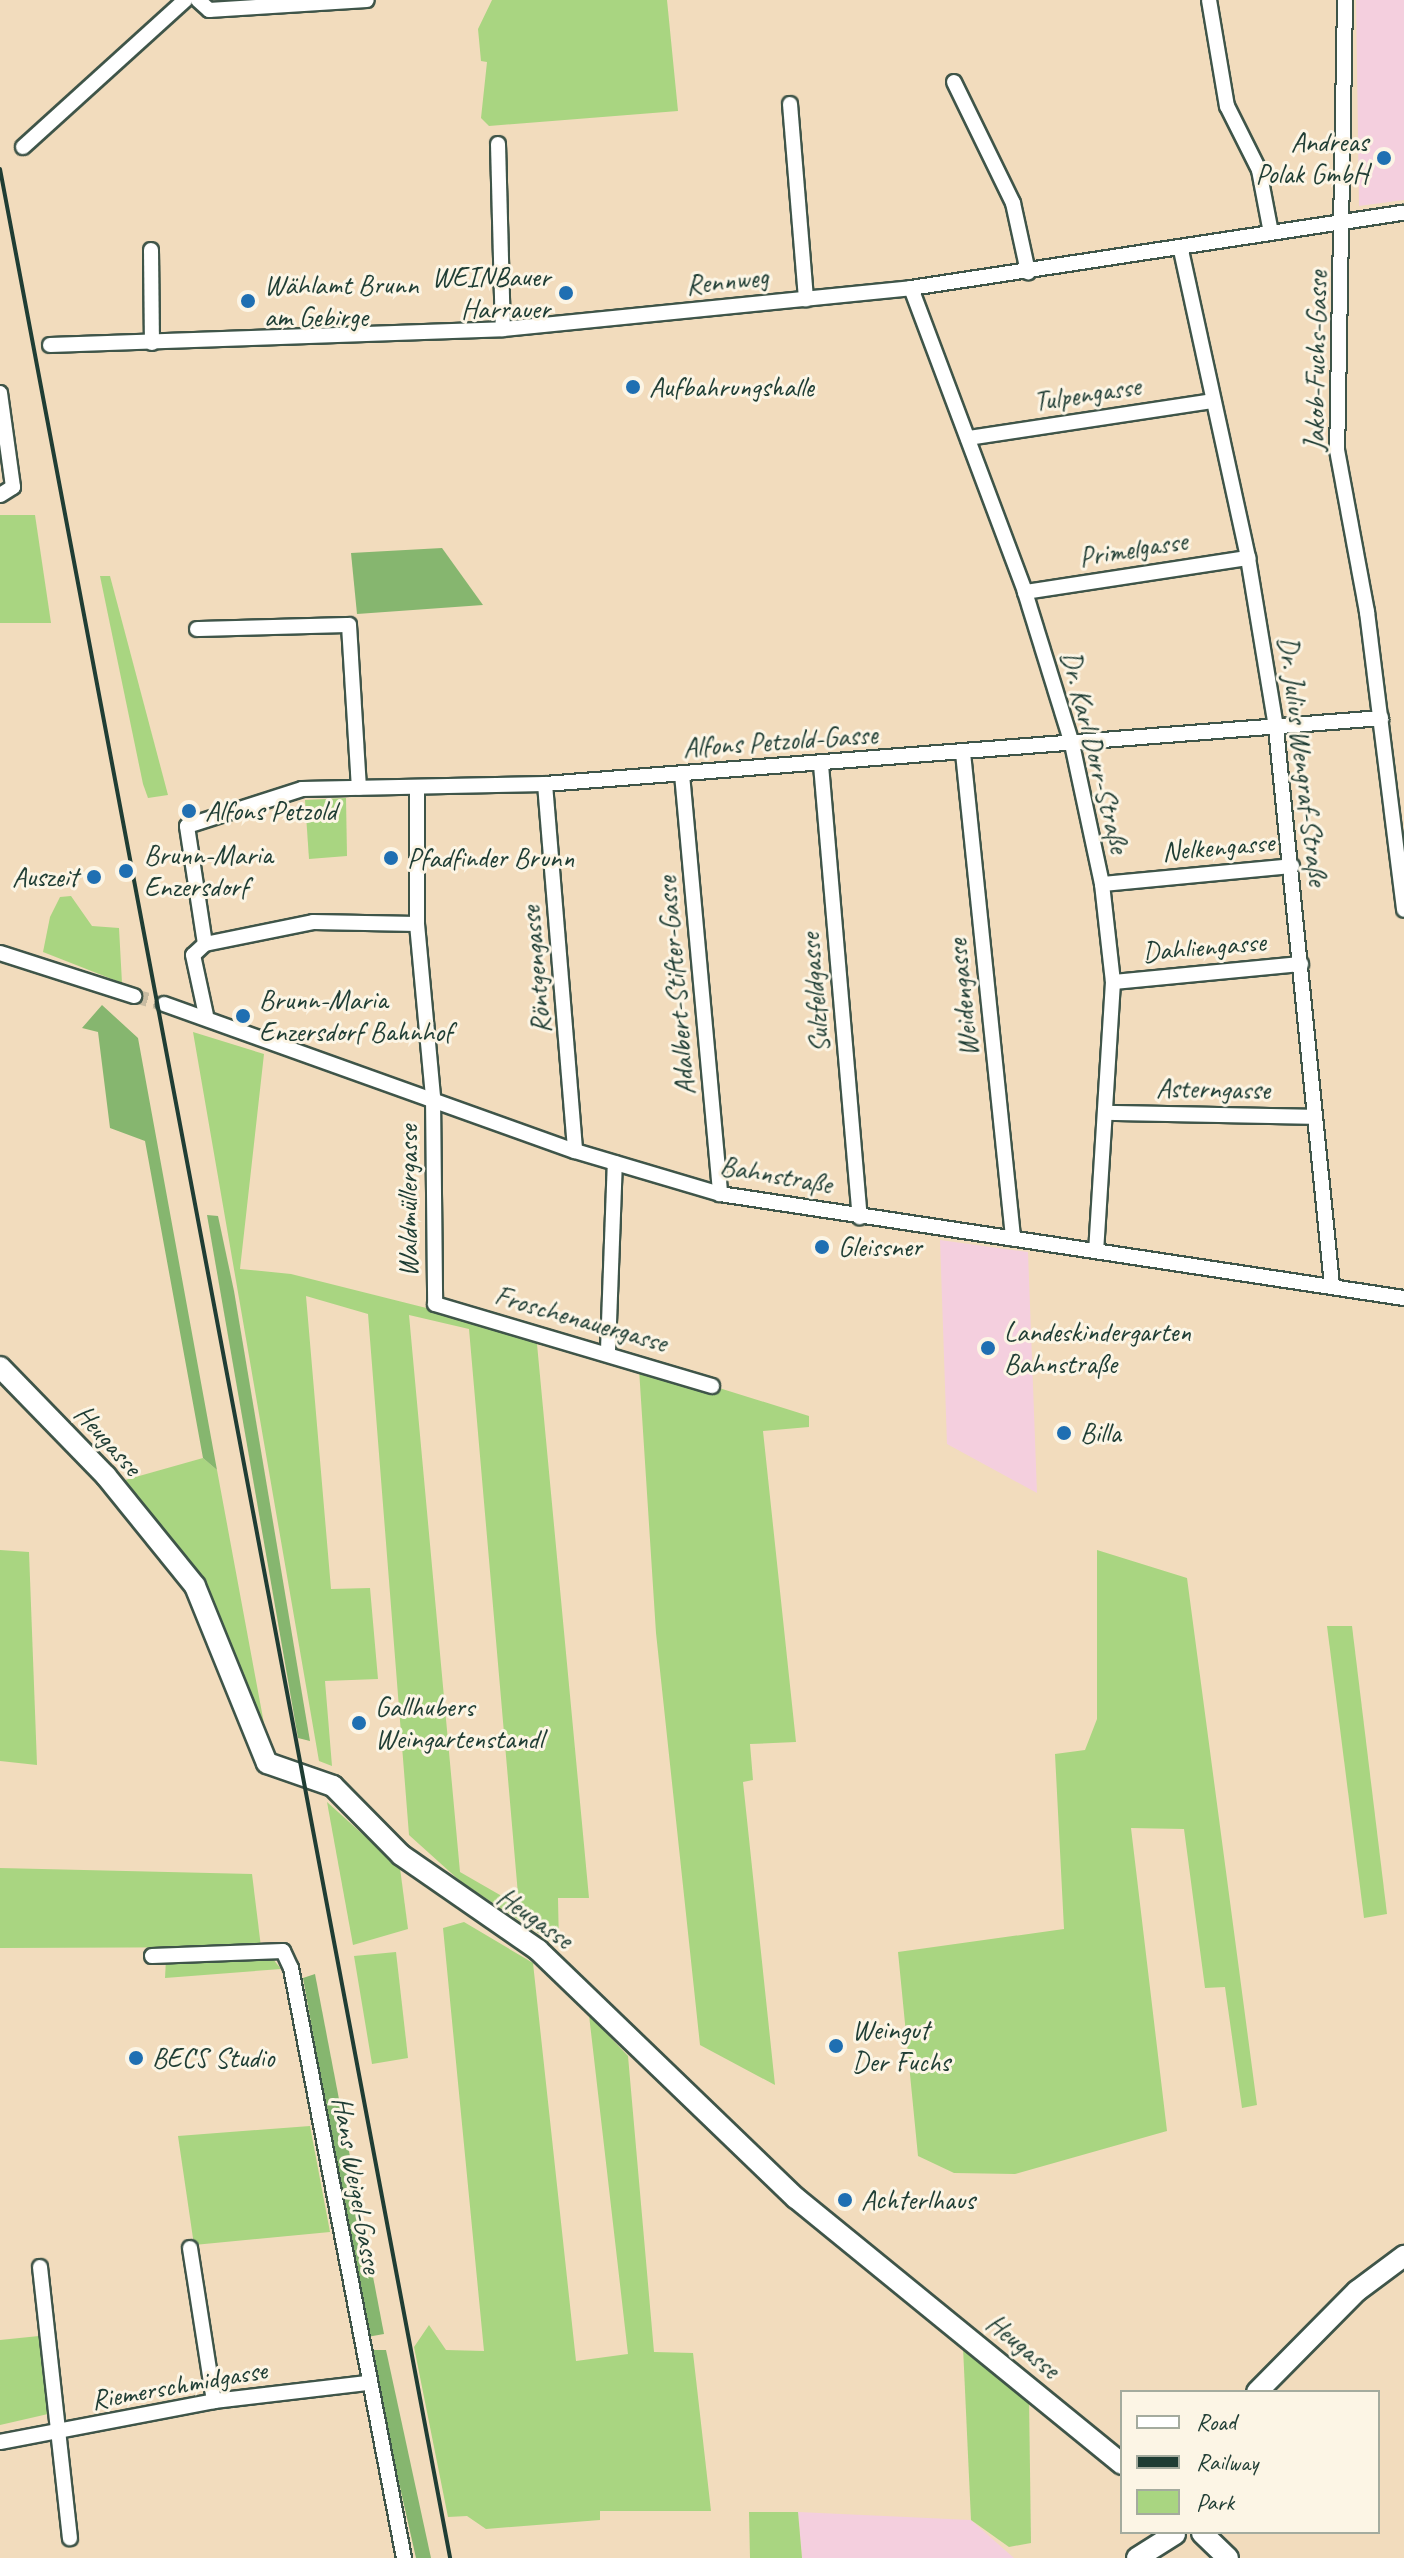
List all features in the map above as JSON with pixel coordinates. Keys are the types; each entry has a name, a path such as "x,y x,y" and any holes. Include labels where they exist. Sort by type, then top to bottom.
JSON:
{"street":[{"path":"23,147 185,0"},
{"path":"198,0 209,10 367,0"},
{"path":"1209,0 1227,106 1259,170 1271,233"},
{"name":"Jakob-Fuchs-Gasse","path":"1345,0 1345,222 1337,450 1381,718 1404,910"},
{"path":"954,82 1013,203 1028,272"},
{"path":"790,104 806,299"},
{"path":"498,144 503,329"},
{"name":"Rennweg","path":"50,345 503,329 911,288 1181,250 1404,213"},
{"path":"151,250 152,343"},
{"name":"Dr. Julius Wengraf-Straße","path":"1181,250 1248,558 1276,728 1332,1285"},
{"name":"Dr. Karl Dorr-Straße","path":"911,288 1025,592 1072,744 1102,884 1113,982 1110,1113 1096,1250"},
{"path":"0,393 13,487 0,495"},
{"name":"Tulpengasse","path":"968,438 1213,401"},
{"name":"Primelgasse","path":"1025,592 1248,558"},
{"path":"197,629 349,625 359,788"},
{"name":"Alfons Petzold-Gasse","path":"205,944 187,826 302,789 545,784 821,765 1381,718"},
{"name":"Weidengasse","path":"963,753 1013,1238"},
{"name":"Sulzfeldgasse","path":"821,765 860,1217"},
{"name":"Adalbert-Stifter-Gasse","path":"682,774 720,1194"},
{"name":"Röntgengasse","path":"545,784 575,1151"},
{"name":"Waldmüllergasse","path":"417,787 417,924 433,1097 435,1304"},
{"name":"Nelkengasse","path":"1102,884 1292,866"},
{"path":"206,1015 193,955 205,944 313,922 417,924"},
{"path":"0,953 134,996"},
{"name":"Dahliengasse","path":"1113,982 1301,964"},
{"name":"Bahnstraße","path":"164,1004 206,1015 575,1151 720,1194 1404,1298"},
{"name":"Asterngasse","path":"1110,1113 1315,1117"},
{"path":"608,1350 615,1163"},
{"name":"Froschenauergasse","path":"435,1304 608,1350 712,1386"},
{"name":"Heugasse","path":"0,1367 106,1476 195,1586 267,1763 333,1786 401,1855 538,1950 796,2198 1120,2462"},
{"name":"Hans Weigel-Gasse","path":"152,1956 283,1951 287,1960 367,2383 404,2558"},
{"path":"190,2248 214,2401"},
{"path":"1259,2390 1357,2291 1404,2256"},
{"path":"40,2267 70,2538"},
{"name":"Riemerschmidgasse","path":"0,2442 214,2401 367,2383"},
{"path":"1129,2558 1147,2534"},
{"path":"1137,2558 1173,2534"},
{"path":"1204,2534 1228,2558"},
{"path":"1224,2534 1238,2558"}],"shaded area":[{"path":"1356,0 1404,0 1404,200 1359,206"},
{"name":"Landeskindergarten Bahnstraße","path":"940,1240 1028,1252 1037,1493 947,1444"},
{"path":"798,2512 971,2520 1014,2558 802,2558"}],"green space":[{"path":"492,0 667,0 678,111 489,126 481,118 487,62 481,61 478,29"},
{"path":"0,515 35,515 51,623 0,623"},
{"path":"442,548 483,605 357,614 351,553"},
{"path":"100,576 110,576 168,795 148,798 143,784"},
{"path":"346,798 347,856 309,859 305,800"},
{"path":"71,896 92,926 119,928 122,983 43,952 50,917 60,897"},
{"path":"102,1005 138,1038 217,1470 203,1458 145,1141 110,1128 98,1032 82,1028"},
{"path":"193,1032 264,1054 240,1269 291,1274 610,1354 809,1416 809,1427 763,1431 796,1742 750,1744 753,1780 743,1782 775,2085 700,2045 656,1633 639,1369 537,1344 589,1898 558,1898 559,1947 460,1881 409,1835 368,1314 306,1296 331,1589 370,1588 378,1679 325,1681 332,1766 319,1761","holes":["409,1315 469,1329 519,1906 460,1872"]},
{"path":"207,1215 218,1216 234,1291 310,1741 298,1738"},
{"path":"203,1458 217,1470 265,1729 206,1582 125,1480"},
{"path":"0,1550 29,1552 37,1765 0,1761"},
{"path":"1097,1550 1187,1578 1257,2105 1242,2108 1225,1987 1205,1988 1184,1829 1131,1828 1167,2131 1015,2174 954,2173 918,2156 898,1952 1064,1929 1055,1754 1085,1750 1097,1719"},
{"path":"1327,1626 1352,1626 1387,1914 1364,1918"},
{"path":"327,1802 400,1868 408,1929 353,1945"},
{"path":"0,1868 252,1874 261,1947 0,1948"},
{"path":"464,1922 533,1963 576,2361 628,2354 589,2015 628,2056 654,2352 693,2353 711,2511 600,2511 600,2520 486,2529 467,2516 448,2517 414,2347 429,2325 446,2350 484,2351 443,1928"},
{"path":"396,1952 408,2058 372,2064 354,1956"},
{"path":"166,1959 273,1959 281,1969 165,1978"},
{"path":"315,1974 384,2334 367,2337 303,1978"},
{"path":"310,2126 330,2232 194,2245 178,2136"},
{"path":"39,2336 48,2414 0,2425 0,2340"},
{"path":"963,2347 1029,2398 1031,2543 1009,2547 971,2520"},
{"path":"369,2350 386,2350 431,2558 416,2558"},
{"path":"749,2512 798,2512 802,2558 750,2558"}],"tunnel":[{"path":"134,996 164,1004"}],"railway":[{"path":"0,169 450,2558"}],"place":[{"name":"Andreas Polak GmbH","path":"1384,158"},
{"name":"WEINBauer Harrauer","path":"566,293"},
{"name":"Wählamt Brunn am Gebirge","path":"248,301"},
{"name":"Aufbahrungshalle","path":"633,387"},
{"name":"Alfons Petzold","path":"189,811"},
{"name":"Pfadfinder Brunn","path":"391,858"},
{"name":"Brunn-Maria Enzersdorf","path":"126,871"},
{"name":"Auszeit","path":"94,877"},
{"name":"Brunn-Maria Enzersdorf Bahnhof","path":"243,1016"},
{"name":"Gleissner","path":"822,1247"},
{"name":"Landeskindergarten Bahnstraße","path":"988,1348"},
{"name":"Billa","path":"1064,1433"},
{"name":"Gallhubers Weingartenstandl","path":"359,1723"},
{"name":"Weingut Der Fuchs","path":"836,2046"},
{"name":"BECS Studio","path":"136,2058"},
{"name":"Achterlhaus","path":"845,2200"}]}
